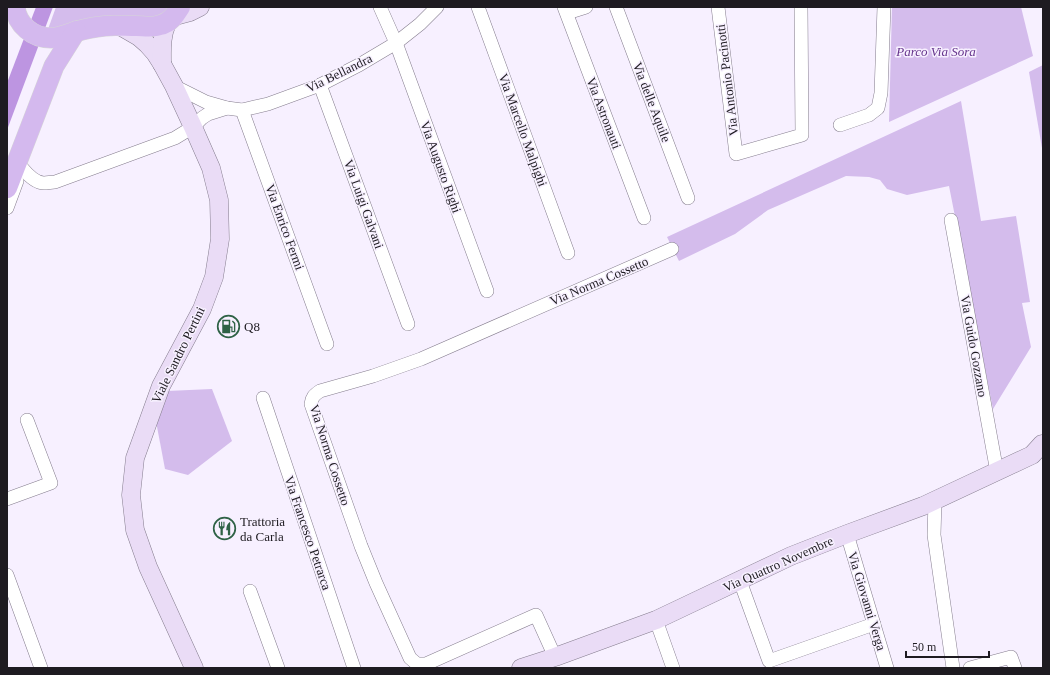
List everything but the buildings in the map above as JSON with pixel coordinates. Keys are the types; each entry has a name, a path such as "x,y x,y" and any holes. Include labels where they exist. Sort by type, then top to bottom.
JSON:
{"main road":[{"path":"10,10 16,13 20,22 27,30 40,36 51,38 98,27 159,26 174,15 190,12 200,7"},
{"name":"Viale Sandro Pertini","path":"162,64 163,32 174,15"},
{"name":"Viale Sandro Pertini","path":"120,26 139,37 147,44 162,64 174,86 211,168 219,200 220,239 214,277 202,309 161,386 135,458 131,495 135,530 148,567 194,668"},
{"path":"7,188 54,66 76,31"},
{"name":"Via Quattro Novembre","path":"521,668 656,620 791,556 929,504 1041,451"}],"street":[{"name":"Via Augusto Righi","path":"380,7 396,43 487,291"},
{"name":"Via Bellandra","path":"174,86 206,102 227,108 242,110 268,104 320,84 359,65 396,43 420,24 437,7"},
{"name":"Via Marcello Malpighi","path":"478,7 568,253"},
{"path":"566,10 586,7"},
{"name":"Via delle Aquile","path":"616,7 688,198"},
{"name":"Via Antonio Pacinotti","path":"718,7 736,154 802,135 801,7"},
{"path":"840,125 869,115 878,108 882,93 884,7"},
{"name":"Via Astronauti","path":"566,10 644,218"},
{"path":"7,208 52,93 53,84 50,77"},
{"name":"Via Luigi Galvani","path":"320,84 408,324"},
{"name":"Via Bellandra","path":"22,168 36,181 43,184 55,182 175,138 193,127 208,114 227,108"},
{"name":"Via Enrico Fermi","path":"242,110 328,344"},
{"name":"Via Guido Gozzano","path":"951,220 997,472"},
{"name":"Via Norma Cossetto","path":"555,657 536,615 426,664 417,664 410,658 361,546 311,404 312,398 320,391 373,376 421,359 672,249"},
{"name":"Via Francesco Petrarca","path":"263,398 354,668"},
{"path":"7,499 50,483 28,420"},
{"path":"929,504 952,668"},
{"name":"Via Giovanni Verga","path":"847,534 874,624 885,667"},
{"path":"7,574 40,668"},
{"path":"740,581 769,661 874,624"},
{"path":"250,591 278,668"},
{"path":"656,620 673,668"},
{"path":"970,668 1011,657 1015,668"}],"green space":[{"path":"56,7 169,7 159,18 47,32"},
{"name":"Parco Via Sora","path":"892,7 1021,7 1033,56 889,122"},
{"path":"1043,65 1043,154 1029,72"},
{"path":"961,101 981,221 1016,216 1030,302 1022,303 1031,347 993,409 949,186 907,195 887,189 880,180 869,177 846,176 768,210 735,234 679,261 667,237"},
{"path":"212,389 232,441 188,475 165,469 155,416 167,391"}],"shaded area":[{"path":"36,7 53,7 7,130 7,83"}],"place":[{"name":"Q8","path":"228,326"},
{"name":"Trattoria da Carla","path":"225,528"}]}
